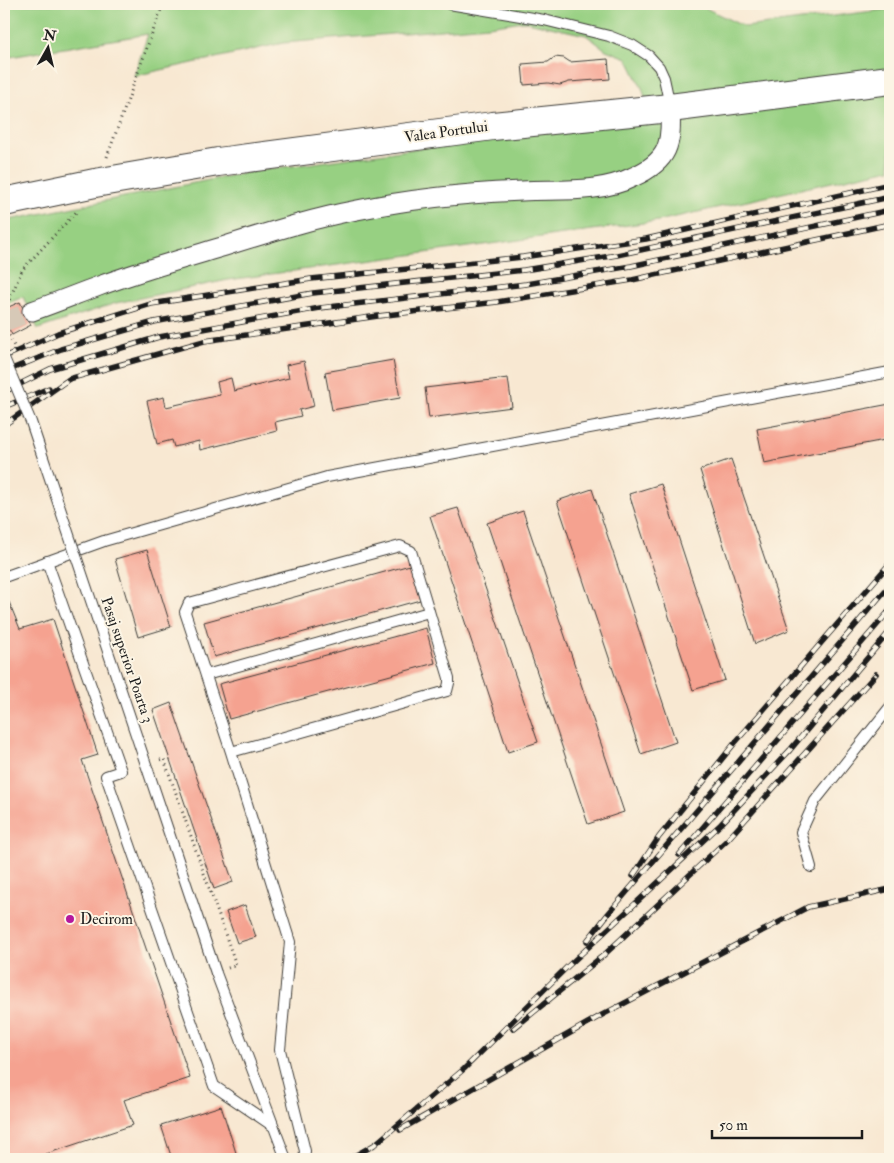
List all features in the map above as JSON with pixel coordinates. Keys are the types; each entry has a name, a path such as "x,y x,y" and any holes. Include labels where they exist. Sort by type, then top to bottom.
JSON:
{"street":[{"name":"Valea Portului","path":"4,202 95,183 218,162 493,126 670,108 890,80"},
{"path":"32,311 101,285 266,233 356,210 444,196 580,189 603,186 632,178 658,161 665,151 670,140 670,108"}],"lane":[{"path":"449,4 544,20 609,36 632,45 649,56 659,67 664,78 670,108"},
{"name":"Pasaj superior Poarta 3","path":"4,358 30,422 286,1159"},
{"path":"4,577 104,541 327,477 890,372"},
{"path":"231,752 447,691 450,683 449,678 411,551 400,546 189,603 185,612 290,942 280,1050 305,1151 304,1159"},
{"path":"47,561 121,771 106,776 214,1086 273,1126"},
{"path":"206,675 429,612"},
{"path":"811,867 801,832 815,801 890,707"}],"path":[{"path":"106,162 163,4"},
{"path":"4,300 8,303 22,270 79,209"},
{"path":"4,326 7,331"},
{"path":"220,971 236,965 225,931"}],"green space":[{"path":"4,4 697,4 745,27 890,9 890,169 658,221 228,280 116,303 38,329 23,297 4,305 4,221 249,172 651,116 642,88 627,58 606,50 586,35 523,21 489,26 283,43 134,76 148,34 4,58"}],"building":[{"path":"555,57 564,58 570,62 608,59 610,79 569,82 560,85 548,83 524,85 522,64 548,62"},
{"path":"20,302 31,325 12,335 4,318 4,309"},
{"path":"393,360 400,398 332,410 325,372"},
{"path":"304,361 314,406 299,410 301,416 275,422 277,431 200,450 199,441 174,447 172,440 157,444 147,401 164,397 166,407 220,395 217,382 231,378 234,391 289,378 286,365"},
{"path":"508,378 512,407 429,418 425,388"},
{"path":"890,404 890,439 764,463 757,429"},
{"path":"731,459 789,630 755,644 700,470"},
{"path":"661,484 725,680 693,690 629,494"},
{"path":"592,489 676,742 641,754 557,501"},
{"path":"458,508 538,742 508,752 430,516"},
{"path":"523,511 624,812 588,824 487,523"},
{"path":"147,550 171,627 138,637 115,559"},
{"path":"410,565 420,600 214,657 204,622"},
{"name":"Decirom","path":"9,602 20,629 53,619 98,755 82,760 190,1078 124,1100 133,1125 31,1159 4,1159 4,603"},
{"path":"426,628 435,663 229,719 219,684"},
{"path":"171,703 233,882 214,889 153,710"},
{"path":"245,905 256,937 237,943 226,912"},
{"path":"221,1106 238,1159 172,1159 161,1125"}],"tunnel":[{"path":"4,322 32,311"}],"railway":[{"path":"4,357 58,333 151,304 311,279 523,257 646,239 890,184"},
{"path":"4,372 61,349 154,322 313,293 524,270 617,255 890,197"},
{"path":"4,392 50,369 159,337 320,308 526,284 631,266 890,210"},
{"path":"4,425 69,379 204,341 378,316 497,302 632,280 890,224"},
{"path":"4,407 49,388"},
{"path":"633,876 659,837 734,744 890,563"},
{"path":"587,941 608,914 890,585"},
{"path":"679,855 890,610"},
{"path":"349,1159 374,1145 464,1069 567,967 721,824 790,750 890,631"},
{"path":"513,1029 605,954 728,839 876,674"},
{"path":"400,1130 602,1015 808,907 890,889"}],"place":[{"name":"Decirom","path":"70,919"}]}
